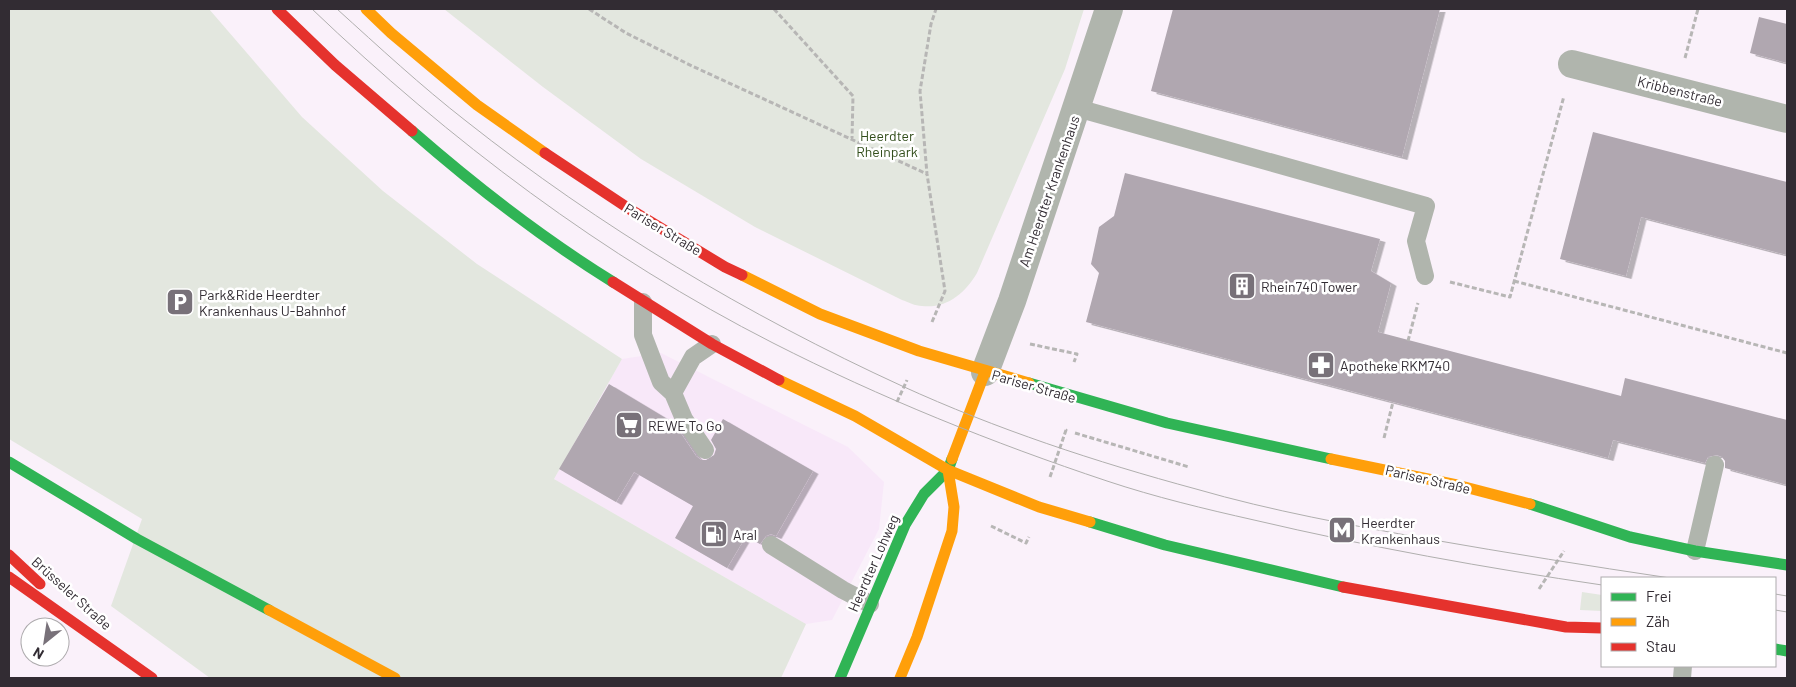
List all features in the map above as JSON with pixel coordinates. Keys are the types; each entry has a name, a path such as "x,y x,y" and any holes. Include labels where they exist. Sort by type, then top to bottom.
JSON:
{"main road":[{"path":"277,9 335,65 422,140 511,211 573,257 712,344 786,383 855,416 948,470 1039,507 1165,546 1337,586 1566,627 1601,628"},
{"name":"Pariser Straße","path":"366,9 391,33 477,105 590,184 725,267 820,314 919,352 1176,425 1457,485 1539,507 1630,537 1695,551 1787,565"},
{"name":"Heerdter Lohweg","path":"840,678 905,525 924,494 948,470 985,372"},
{"path":"9,462 137,538 395,678"},
{"name":"Heerdter Lohweg","path":"900,678 917,637 952,531 954,508 948,470"},
{"name":"Brüsseler Straße","path":"9,556 115,652"},
{"name":"Brüsseler Straße","path":"9,577 152,678"}],"street":[{"name":"Am Heerdter Krankenhaus","path":"985,372 1012,300 1109,9"},
{"name":"Kribbenstraße","path":"1572,64 1787,119"}],"lane":[{"path":"1077,108 1426,206 1416,241 1425,276"},
{"path":"643,302 643,335 661,382 673,393 684,419 705,450"},
{"path":"673,393 693,357 712,344"},
{"path":"1695,551 1715,465"},
{"path":"771,545 843,590 870,604"}],"path":[{"path":"589,9 626,33 692,66 927,174"},
{"path":"774,9 853,96 852,138"},
{"path":"931,324 945,291 927,174 920,91 930,24 936,9"},
{"path":"1676,90 1698,9"},
{"path":"1408,341 1425,276 1510,297 1572,64"},
{"path":"1514,281 1787,353"},
{"path":"1062,394 1050,425 1189,467"},
{"path":"1039,507 1066,430"},
{"path":"1538,596 1540,586 1564,551 1565,544"}],"shaded area":[{"path":"661,353 848,447 884,482 879,529 832,620 806,624 554,479 622,359"}],"green space":[{"path":"9,9 209,9 302,117 383,191 477,264 622,359 554,479 806,624 781,678 210,678 111,606 142,519 9,439"},
{"name":"Heerdter Rheinpark","path":"444,9 1084,9 1065,69 977,273 961,293 947,302 931,306 917,305 902,300 755,227 641,159 543,87"},
{"path":"1582,592 1601,595 1601,611 1580,610"}],"building":[{"path":"1173,9 1440,9 1402,157 1151,91"},
{"path":"1759,17 1787,24 1787,63 1750,53"},
{"path":"1593,132 1787,182 1787,255 1641,217 1626,276 1560,259"},
{"name":"Rhein740 Tower","path":"1125,173 1380,239 1371,271 1391,283 1378,332 1621,396 1625,378 1787,420 1787,485 1725,468 1725,461 1717,455 1708,457 1705,463 1613,440 1608,458 1086,322 1099,273 1091,264 1099,227 1114,216"},
{"path":"609,384 674,423 696,456 701,460 706,460 714,455 716,449 711,440 723,419 813,471 776,536 771,534 766,536 760,544 746,536 727,568 675,538 693,506 634,472 616,502 559,469"}],"tram line":[{"path":"312,9 364,57 474,150 530,193 589,234 649,273 710,309 773,343 896,401 1022,451 1107,481 1217,512 1384,548 1601,585"},
{"path":"337,9 449,108 517,160 622,233 676,267 787,330 844,359 938,402 1084,456 1159,479 1282,511 1428,539 1664,577"},
{"path":"1776,594 1787,596"},
{"path":"1776,610 1787,612"}],"traffic: fast":[{"path":"412,131 510,211 560,248 613,282"},
{"path":"1029,383 1167,423 1331,459"},
{"path":"840,678 905,525 924,494 948,470 952,459"},
{"path":"9,462 137,539 269,610"},
{"path":"1530,504 1630,537 1695,551 1787,565"},
{"path":"1090,522 1165,545 1343,587"},
{"path":"1776,649 1787,651"}],"traffic: slow":[{"path":"366,9 391,33 477,105 545,153"},
{"path":"742,275 820,314 919,351 1029,383"},
{"path":"952,459 985,372"},
{"path":"779,380 855,416 948,470 1039,507 1090,522"},
{"path":"1331,459 1457,485 1530,504"},
{"path":"900,678 917,637 952,531 954,507 948,470"},
{"path":"269,610 395,678"}],"traffic: jam":[{"path":"277,9 335,65 412,131"},
{"path":"545,153 631,210 725,267 742,275"},
{"path":"613,282 712,344 779,380"},
{"path":"9,555 40,584"},
{"path":"9,577 152,678"},
{"path":"1343,587 1566,627 1601,628"}],"place":[{"name":"Rhein740 Tower","path":"1242,286"},
{"name":"Park&Ride Heerdter Krankenhaus U-Bahnhof","path":"180,302"},
{"name":"Apotheke RKM740","path":"1321,365"},
{"name":"REWE To Go","path":"629,425"},
{"name":"Heerdter Krankenhaus","path":"1342,530"},
{"name":"Aral","path":"714,534"}]}
